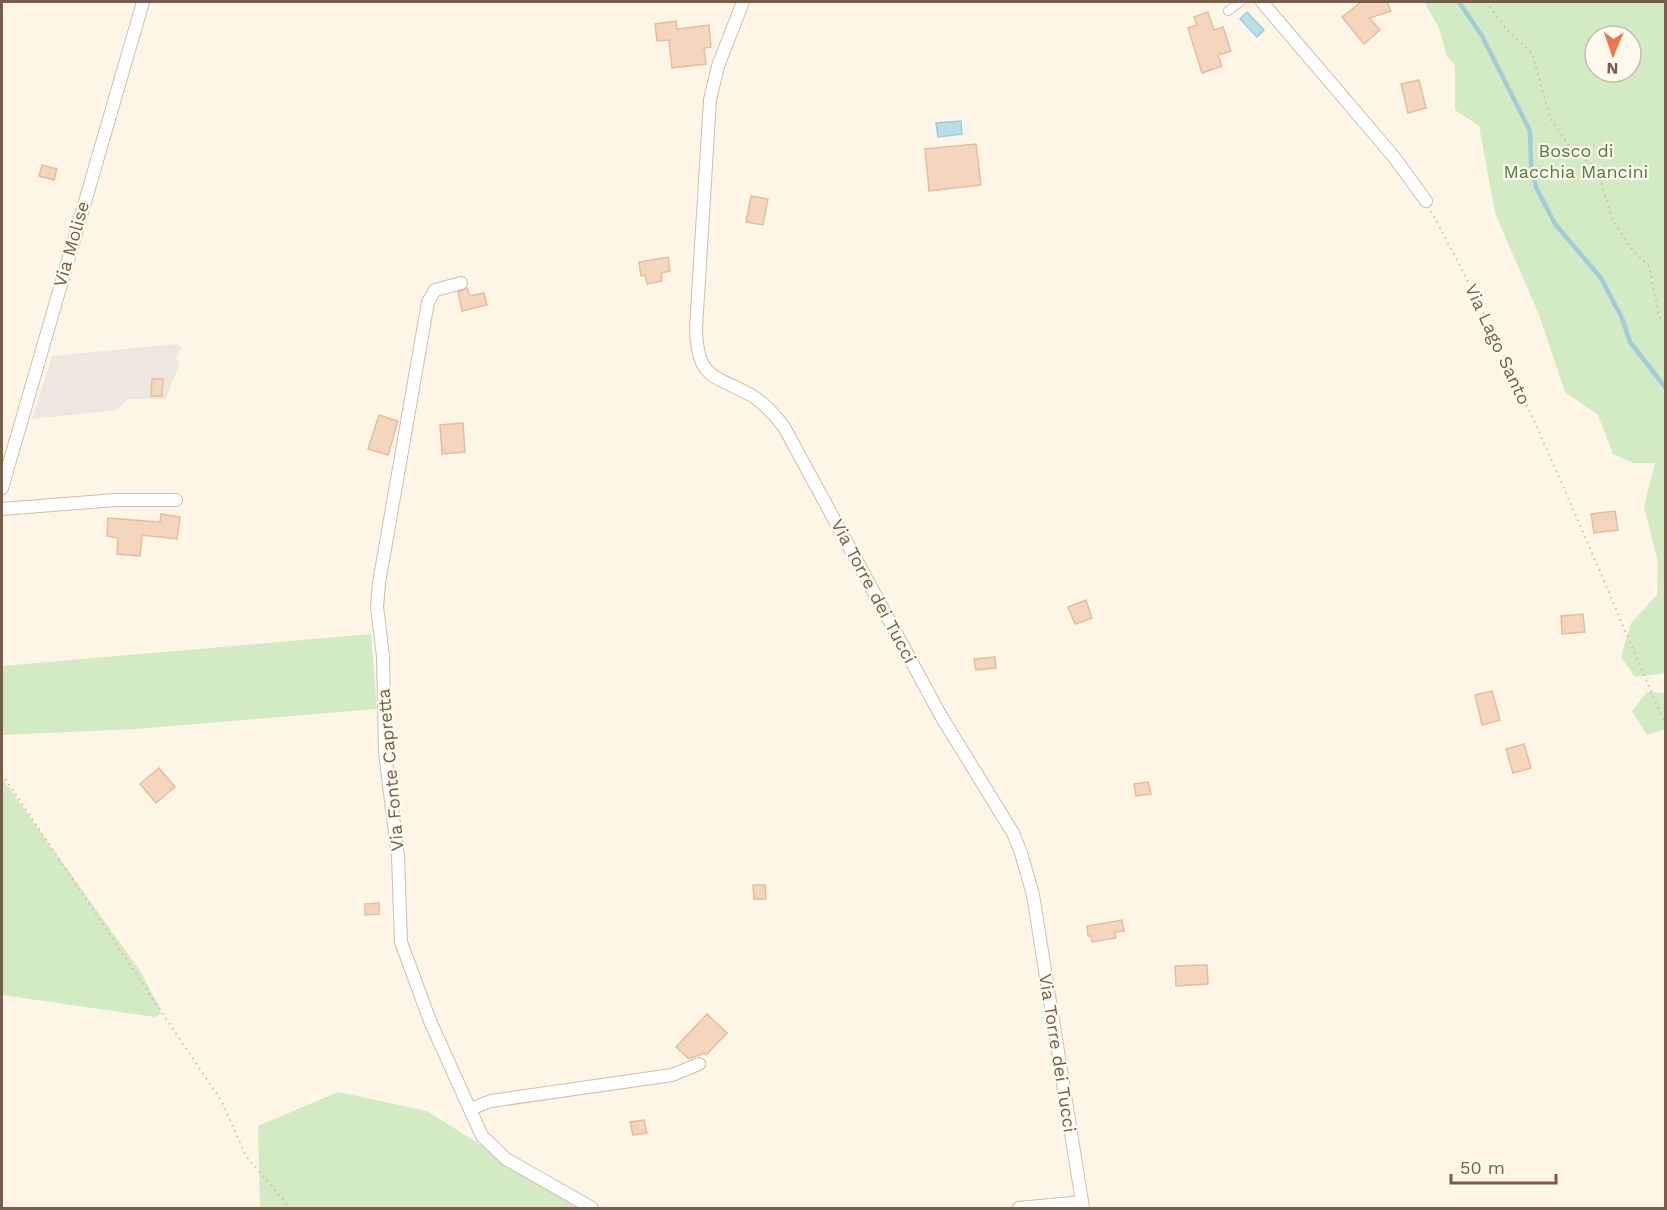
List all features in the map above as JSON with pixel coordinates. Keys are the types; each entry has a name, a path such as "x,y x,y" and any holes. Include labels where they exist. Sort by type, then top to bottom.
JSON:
{"street":[{"name":"Via Molise","path":"2,488 143,2"},
{"name":"Via Torre dei Tucci","path":"742,2 718,66 710,100 696,328 700,357 710,375 764,404 784,427 941,716 1013,833 1033,895 1083,1205"},
{"path":"1228,11 1240,2"},
{"path":"1262,2 1394,157 1426,201"},
{"name":"Via Fonte Capretta","path":"461,283 435,290 428,302 416,365 414,389 390,506 377,607 383,656 385,753 398,856 400,942 430,1020 482,1136 496,1152 592,1209"},
{"path":"2,509 115,500 176,500"},
{"path":"470,1108 491,1101 672,1075 699,1065"},
{"path":"1019,1209 1083,1205"}],"path":[{"path":"1486,2 1508,31 1532,53 1550,118 1573,151 1597,168 1613,221 1633,251 1649,266 1659,317 1665,321"},
{"name":"Via Lago Santo","path":"1426,201 1473,289 1551,461 1665,726"},
{"path":"2,774 222,1102 246,1156 290,1209"}],"shaded area":[{"path":"177,344 181,348 176,358 180,362 166,399 128,399 117,410 32,419 52,356"}],"green space":[{"name":"Bosco di Macchia Mancini","path":"1424,2 1665,2 1665,673 1635,677 1621,657 1631,623 1657,595 1658,563 1644,507 1655,463 1634,463 1613,454 1598,415 1565,392 1539,315 1495,213 1479,126 1455,110 1455,65 1447,57 1439,28"},
{"path":"371,634 377,709 136,729 2,735 2,666"},
{"path":"1647,692 1665,693 1666,729 1647,735 1632,711"},
{"path":"2,778 140,971 161,1014 155,1017 2,995"},
{"path":"338,1092 427,1111 580,1208 260,1208 258,1126"}],"water":[{"path":"1247,12 1264,30 1257,37 1240,19"},
{"path":"961,121 962,134 938,137 936,123"}],"building":[{"path":"1361,2 1387,2 1391,11 1369,18 1380,30 1364,44 1342,17"},
{"path":"1208,12 1214,30 1223,27 1231,51 1218,55 1222,66 1202,73 1188,28 1197,25 1194,17"},
{"path":"676,21 677,29 709,25 711,47 704,48 706,64 672,68 669,40 657,41 655,24"},
{"path":"1419,80 1426,108 1408,113 1401,84"},
{"path":"976,144 981,185 929,191 925,149"},
{"path":"42,165 57,169 54,180 39,176"},
{"path":"751,196 768,199 763,225 746,222"},
{"path":"668,257 670,271 661,273 662,281 647,284 645,275 641,276 639,262"},
{"path":"467,288 470,296 484,293 487,305 462,311 458,292"},
{"path":"152,379 163,379 162,396 151,396"},
{"path":"379,415 398,421 388,455 368,449"},
{"path":"463,423 465,452 442,454 440,425"},
{"path":"1615,511 1618,530 1594,533 1591,514"},
{"path":"161,514 180,517 177,539 142,535 140,556 117,554 118,538 107,536 108,518 160,522"},
{"path":"1086,600 1092,618 1075,624 1068,607"},
{"path":"1583,614 1585,632 1562,634 1561,616"},
{"path":"995,657 996,668 976,670 974,659"},
{"path":"1492,691 1500,720 1482,725 1475,695"},
{"path":"1524,744 1531,768 1513,773 1506,749"},
{"path":"159,768 175,787 156,803 140,784"},
{"path":"1148,782 1151,794 1136,796 1134,784"},
{"path":"753,885 765,885 766,899 754,899"},
{"path":"379,903 379,914 365,915 365,904"},
{"path":"1122,920 1124,931 1115,932 1116,938 1092,942 1091,936 1088,936 1087,926"},
{"path":"1207,965 1208,984 1176,986 1175,966"},
{"path":"707,1014 727,1033 706,1055 704,1053 689,1059 676,1047"},
{"path":"644,1120 647,1133 633,1135 630,1122"}],"waterway":[{"path":"1459,2 1482,36 1530,131 1531,167 1536,187 1555,224 1601,278 1622,318 1630,342 1666,388"}]}
